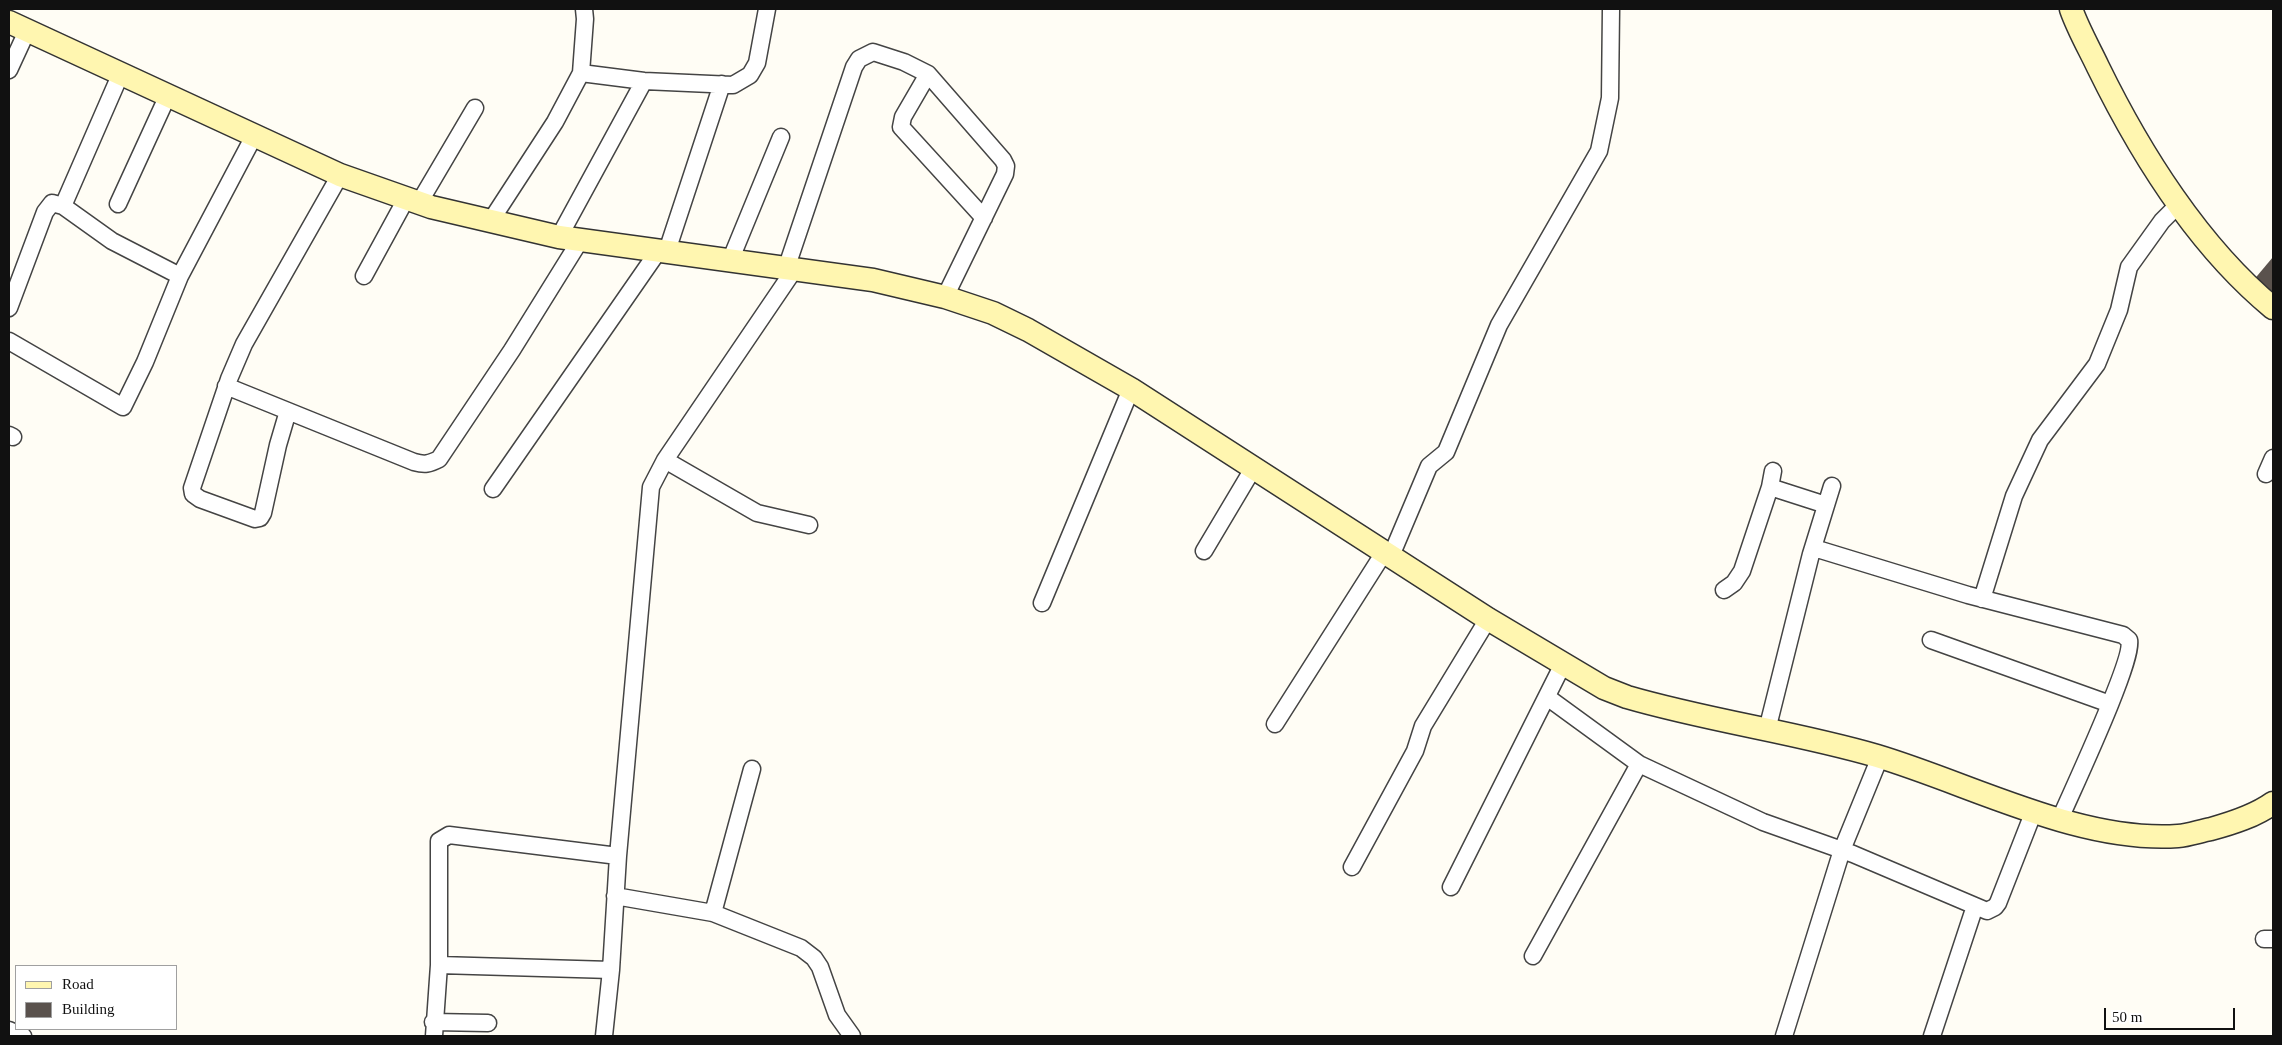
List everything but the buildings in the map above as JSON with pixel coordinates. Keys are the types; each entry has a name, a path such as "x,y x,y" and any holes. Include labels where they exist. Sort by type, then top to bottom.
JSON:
{"street":[{"path":"490,222 555,122 581,73 584,9"},
{"path":"581,73 644,81 739,83 750,75 757,63 767,9"},
{"path":"1275,724 1388,554 1429,466 1446,452 1499,325 1599,151 1610,98 1611,9"},
{"path":"2071,9 2111,92 2151,162 2206,240 2261,298 2273,308"},
{"path":"9,70 18,26 340,175 412,201 490,222 559,236 790,270 873,280 945,297 1010,321 1131,389 1488,619 1604,688 1627,697 1880,757 2034,811 2120,834 2150,837 2180,836 2230,824 2250,816 2273,802"},
{"path":"604,1036 651,486 665,460 790,270 854,67 859,59 867,53 882,54 928,74 1003,160 1006,166 1005,174 945,297"},
{"path":"63,206 122,73"},
{"path":"928,74 903,117 901,127 984,218"},
{"path":"559,236 644,81"},
{"path":"493,489 663,250 722,84"},
{"path":"118,204 168,95"},
{"path":"364,276 475,108"},
{"path":"9,341 123,407 145,362 180,276 254,136"},
{"path":"730,260 781,137"},
{"path":"288,411 278,445 263,513 260,518 255,519 200,499 194,494 192,488 226,386 244,344 340,175"},
{"path":"9,308 45,212 52,203 63,206 112,241 180,276"},
{"path":"1982,599 2014,496 2040,440 2097,364 2119,310 2129,267 2162,220 2180,203"},
{"path":"226,386 425,465 439,459 512,350 581,239"},
{"path":"1042,602 1131,389"},
{"path":"2266,474 2273,458"},
{"path":"665,460 757,513 809,525"},
{"path":"1204,551 1254,467"},
{"path":"1724,590 1738,579 1742,571 1772,479 1826,505"},
{"path":"1767,730 1832,486"},
{"path":"1814,548 1982,599 2127,638 2130,642 2130,650 2110,704 2060,819"},
{"path":"1352,867 1415,751 1423,726 1488,619"},
{"path":"1931,640 2110,704"},
{"path":"1451,888 1563,664"},
{"path":"1546,697 1640,764 1763,822 1842,850 1987,911 1998,903 2034,811"},
{"path":"1784,1036 1842,850 1880,757"},
{"path":"1533,956 1640,764"},
{"path":"712,914 752,769"},
{"path":"488,1023 434,1029 439,965 438,841 449,835 618,856"},
{"path":"615,896 712,914 807,952 820,967 837,1014 852,1036"},
{"path":"1932,1036 1975,906"},
{"path":"439,965 611,970"},
{"path":"9,1030 23,1036"}]}
